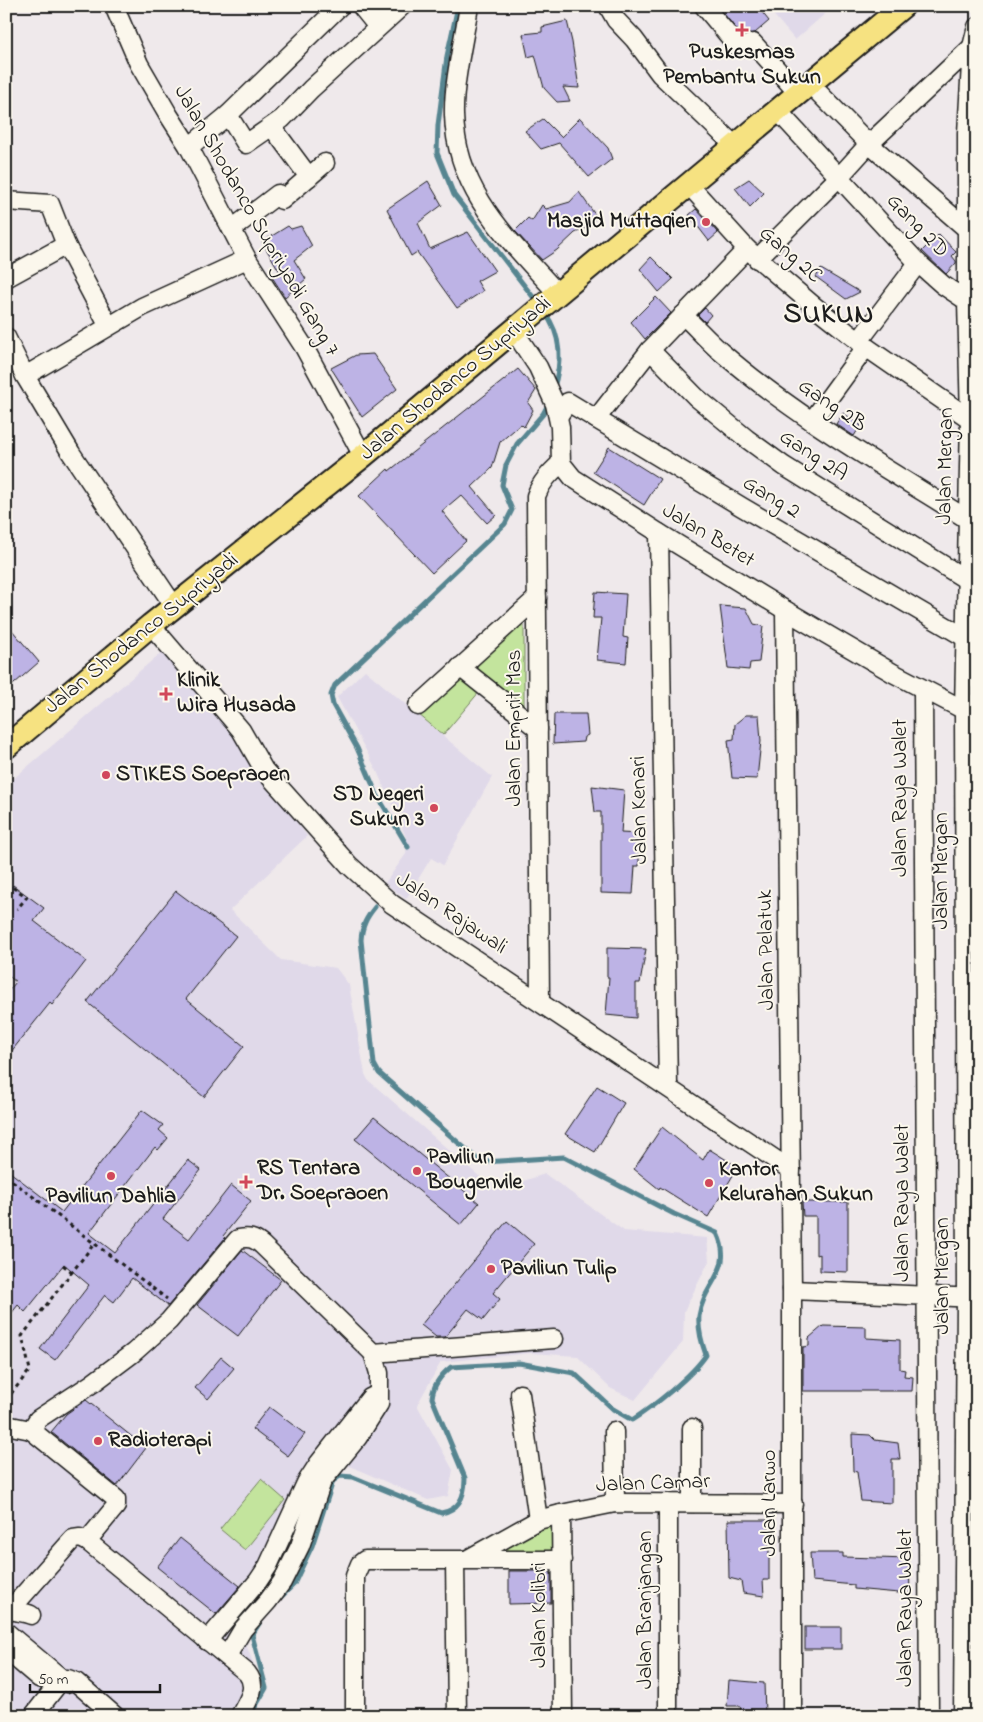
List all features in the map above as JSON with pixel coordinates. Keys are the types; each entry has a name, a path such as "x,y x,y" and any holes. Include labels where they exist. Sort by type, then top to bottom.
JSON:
{"main road":[{"name":"Jalan Shodanco Supriyadi","path":"8,741 150,625 364,456 903,6"}],"street":[{"name":"Jalan Shodanco Supriyadi Gang 7","path":"114,6 139,64 189,148 247,258 304,347 364,456"},
{"path":"189,148 228,115 340,6"},
{"path":"362,6 378,27"},
{"path":"228,115 246,144 282,120 311,89 402,6"},
{"path":"469,6 457,82 454,115 458,152 468,180 487,213 556,296"},
{"path":"608,6 616,20 634,39 660,74 735,146"},
{"path":"704,6 740,48 753,43 968,230"},
{"name":"Jalan Mergan","path":"963,1716 971,1298 971,751 964,710 970,419 967,301 967,133 972,47 977,28"},
{"path":"596,419 650,350 683,315 840,176 869,144 972,47"},
{"name":"Gang 2D","path":"777,110 840,176 918,263 943,285 967,301"},
{"path":"272,127 309,177"},
{"path":"232,229 278,194 282,200 325,163"},
{"name":"Gang 2C","path":"688,184 752,254 814,306 862,344 970,419"},
{"path":"6,201 50,204 66,245 108,325"},
{"path":"6,278 66,245"},
{"path":"26,376 108,325 247,258"},
{"path":"812,420 918,263"},
{"name":"Gang 2B","path":"683,315 720,352 760,384 886,470 967,519"},
{"path":"521,325 557,410 561,463"},
{"path":"6,337 26,376 71,453 174,606"},
{"name":"Gang 2A","path":"650,350 696,397 747,439 784,466 967,580"},
{"name":"Gang 2","path":"557,410 568,402 742,508 966,638"},
{"name":"Jalan Betet","path":"561,463 573,478 659,533 785,610 923,690 964,710"},
{"name":"Jalan Emprit Mas","path":"540,1002 536,496 548,475 561,463"},
{"name":"Jalan Kenari","path":"659,533 668,1086"},
{"path":"418,706 537,598"},
{"name":"Jalan Pelatuk","path":"785,610 792,1290"},
{"name":"Jalan Rajawali","path":"150,625 242,730 264,770 349,865 392,904 668,1086 791,1170"},
{"path":"460,667 538,728"},
{"name":"Jalan Raya Walet","path":"923,690 929,1716"},
{"path":"31,1430 38,1419 93,1383 133,1353 169,1321 238,1239 246,1237 254,1239 373,1352 379,1373 379,1404 358,1437 322,1481 300,1546 282,1582 243,1629 227,1656"},
{"path":"792,1290 971,1298"},
{"name":"Jalan Larwo","path":"792,1290 792,1716"},
{"path":"373,1352 554,1339"},
{"path":"207,1641 258,1581 268,1566 306,1483 319,1462 370,1398 379,1394"},
{"path":"520,1394 538,1520"},
{"path":"6,1425 31,1430 116,1500 116,1506 87,1541"},
{"path":"692,1428 692,1503"},
{"path":"614,1431 615,1503"},
{"name":"Jalan Camar","path":"460,1561 538,1520 615,1503 793,1504"},
{"name":"Jalan Branjangan","path":"668,1503 668,1716"},
{"name":"Jalan Kolibri","path":"561,1514 563,1716"},
{"path":"31,1616 26,1613 14,1612 8,1608 73,1539 80,1538 87,1541 247,1673 253,1683 240,1716"},
{"path":"355,1716 356,1576 360,1564 365,1560 562,1560"},
{"path":"457,1716 460,1561"},
{"path":"6,1632 62,1679 98,1716"},
{"path":"6,1650 39,1678 76,1682 116,1716"},
{"path":"33,1716 62,1679"}],"path":[{"path":"6,883 27,897 17,909"},
{"path":"6,1176 179,1309"},
{"path":"6,1187 12,1180"},
{"path":"6,1400 30,1370 22,1336 94,1244"},
{"path":"63,1265 72,1272"}],"shaded area":[{"path":"766,6 834,6 795,40"},
{"name":"RS Tentara Dr. Soepraoen","path":"162,652 237,737 254,766 307,836 230,910 281,960 336,968 349,985 365,1074 368,1080 495,1190 545,1174 624,1231 707,1238 709,1261 684,1311 683,1342 635,1400 610,1388 577,1356 531,1353 441,1362 417,1405 453,1470 448,1496 428,1500 347,1465 326,1481 246,1644 261,1685 246,1716 6,1716 6,785"},
{"name":"SD Negeri Sukun 3","path":"365,670 492,777 443,865 431,858 406,899 385,883 406,854 407,839 376,769 337,697"}],"green space":[{"path":"524,621 524,707 473,669 474,662"},
{"path":"458,679 462,679 480,691 443,735 418,714"},
{"path":"261,1479 285,1500 245,1550 220,1529"},
{"path":"553,1524 556,1552 501,1553 502,1550"}],"building":[{"name":"Puskesmas Pembantu Sukun","path":"731,6 757,6 769,21 755,33 742,36 723,13"},
{"path":"567,21 579,88 563,87 570,101 557,102 544,88 535,55 528,57 523,34 542,32 542,27"},
{"path":"580,118 608,148 612,159 589,177 559,143 541,149 525,131 543,119 561,137"},
{"path":"749,179 764,193 750,207 735,188"},
{"path":"428,181 442,205 418,223 430,249 468,232 495,271 477,281 483,291 457,308 417,252 411,256 387,209"},
{"path":"579,192 596,216 590,226 575,233 557,250 542,260 515,231 528,218 532,221 542,205 546,209 570,202"},
{"name":"Masjid Muttaqien","path":"696,209 718,233 709,241 689,215"},
{"path":"288,226 291,229 301,226 312,246 294,260 306,279 285,297 272,277 280,272 262,242"},
{"path":"939,234 956,252 952,256 956,263 946,274 922,251"},
{"path":"651,257 673,279 659,292 640,269"},
{"path":"821,269 860,292 846,299 816,277"},
{"path":"656,297 671,313 645,339 631,322"},
{"path":"705,308 711,315 705,322 698,315"},
{"path":"373,354 397,389 362,417 331,368 356,355"},
{"path":"518,369 536,390 528,403 533,410 524,427 521,424 500,442 492,468 472,487 496,515 487,523 461,495 442,511 466,541 432,573 359,496 388,469 389,471"},
{"path":"843,413 861,425 854,436 836,424"},
{"path":"609,447 660,479 644,505 593,472"},
{"path":"595,592 626,594 623,637 628,638 626,663 597,660 601,618 593,618"},
{"path":"720,606 746,608 754,624 763,626 759,662 750,663 749,670 728,668"},
{"path":"6,623 39,662 6,691"},
{"path":"554,714 586,714 588,735 584,737 583,742 553,744"},
{"path":"746,715 759,715 761,741 757,779 732,778 728,740 734,739 735,724"},
{"path":"592,786 624,790 621,833 639,834 639,866 635,866 633,894 601,893 601,812 595,812"},
{"path":"13,885 44,908 34,921 86,961 52,1005 50,1003 6,1058 6,994 16,982 6,974 6,894"},
{"path":"176,891 236,936 186,999 244,1046 204,1097 87,1002"},
{"path":"607,948 646,949 640,983 636,983 636,1018 606,1015 609,977 607,977"},
{"path":"597,1086 624,1103 595,1152 565,1134"},
{"path":"142,1110 163,1125 159,1130 168,1138 158,1150 155,1147 89,1233 115,1253 188,1160 201,1170 163,1219 189,1239 231,1185 251,1201 223,1236 225,1238 168,1306 132,1278 114,1302 105,1295 55,1360 40,1349 89,1285 64,1264 25,1312 18,1305 6,1320 6,1169 62,1212"},
{"name":"Paviliun Bougenvile","path":"374,1117 479,1203 461,1225 355,1139"},
{"path":"662,1127 703,1160 709,1149 738,1167 708,1217 660,1187 659,1189 634,1169"},
{"path":"802,1202 848,1202 848,1272 820,1271 820,1254 816,1255 816,1216 803,1216"},
{"name":"Paviliun Tulip","path":"507,1221 534,1244 493,1293 500,1299 483,1320 468,1309 445,1337 436,1337 421,1325"},
{"path":"242,1250 281,1280 238,1336 197,1305"},
{"path":"823,1326 866,1327 866,1338 900,1340 900,1369 905,1370 904,1376 913,1377 912,1391 803,1391 803,1347 809,1346 809,1338"},
{"path":"221,1357 234,1368 208,1399 195,1388"},
{"name":"Radioterapi","path":"86,1400 146,1448 117,1486 51,1432 66,1414"},
{"path":"269,1407 305,1434 288,1456 252,1429"},
{"path":"852,1434 870,1435 875,1440 898,1443 900,1459 892,1459 892,1503 861,1501 857,1472 853,1471"},
{"path":"728,1520 769,1520 769,1580 763,1580 764,1596 743,1593 741,1581 729,1578"},
{"path":"180,1538 240,1586 216,1614 157,1567"},
{"path":"810,1553 843,1553 843,1557 909,1559 910,1594 854,1589 854,1585 812,1581"},
{"path":"509,1571 548,1571 551,1573 551,1603 509,1604"},
{"path":"805,1627 841,1627 841,1649 805,1649"},
{"path":"729,1680 764,1683 765,1714 741,1712 740,1706 727,1706"}],"waterway":[{"path":"458,6 447,56 438,125 437,153 454,195 537,302"},
{"path":"545,313 555,331 559,350 558,370 553,390"},
{"path":"408,847 377,795 357,748 333,705 331,695 335,685 505,524 512,510 502,485 506,465 517,444 543,414 549,403"},
{"path":"280,1598 294,1584 312,1546 333,1481 340,1476 353,1477 441,1513 457,1506 464,1491 465,1478 432,1398 438,1381 451,1367 519,1363 574,1373 613,1409 632,1420 672,1390 692,1372 706,1355 699,1326 699,1316 706,1294 721,1267 722,1246 717,1233 674,1214 564,1157 484,1162 477,1159 379,1073 374,1064 361,940 365,922 375,907"},
{"path":"972,1716 977,1435"},
{"path":"250,1716 266,1688 252,1635 260,1622"}],"place":[{"name":"Puskesmas Pembantu Sukun","path":"742,30"},
{"name":"Masjid Muttaqien","path":"706,222"},
{"name":"Klinik Wira Husada","path":"166,694"},
{"name":"STIKES Soepraoen","path":"106,775"},
{"name":"SD Negeri Sukun 3","path":"434,808"},
{"name":"Paviliun Bougenvile","path":"417,1171"},
{"name":"Paviliun Dahlia","path":"111,1176"},
{"name":"RS Tentara Dr. Soepraoen","path":"246,1182"},
{"name":"Kantor Kelurahan Sukun","path":"709,1183"},
{"name":"Paviliun Tulip","path":"491,1269"},
{"name":"Radioterapi","path":"98,1441"}],"district":[{"name":"SUKUN","path":"829,315"}]}
